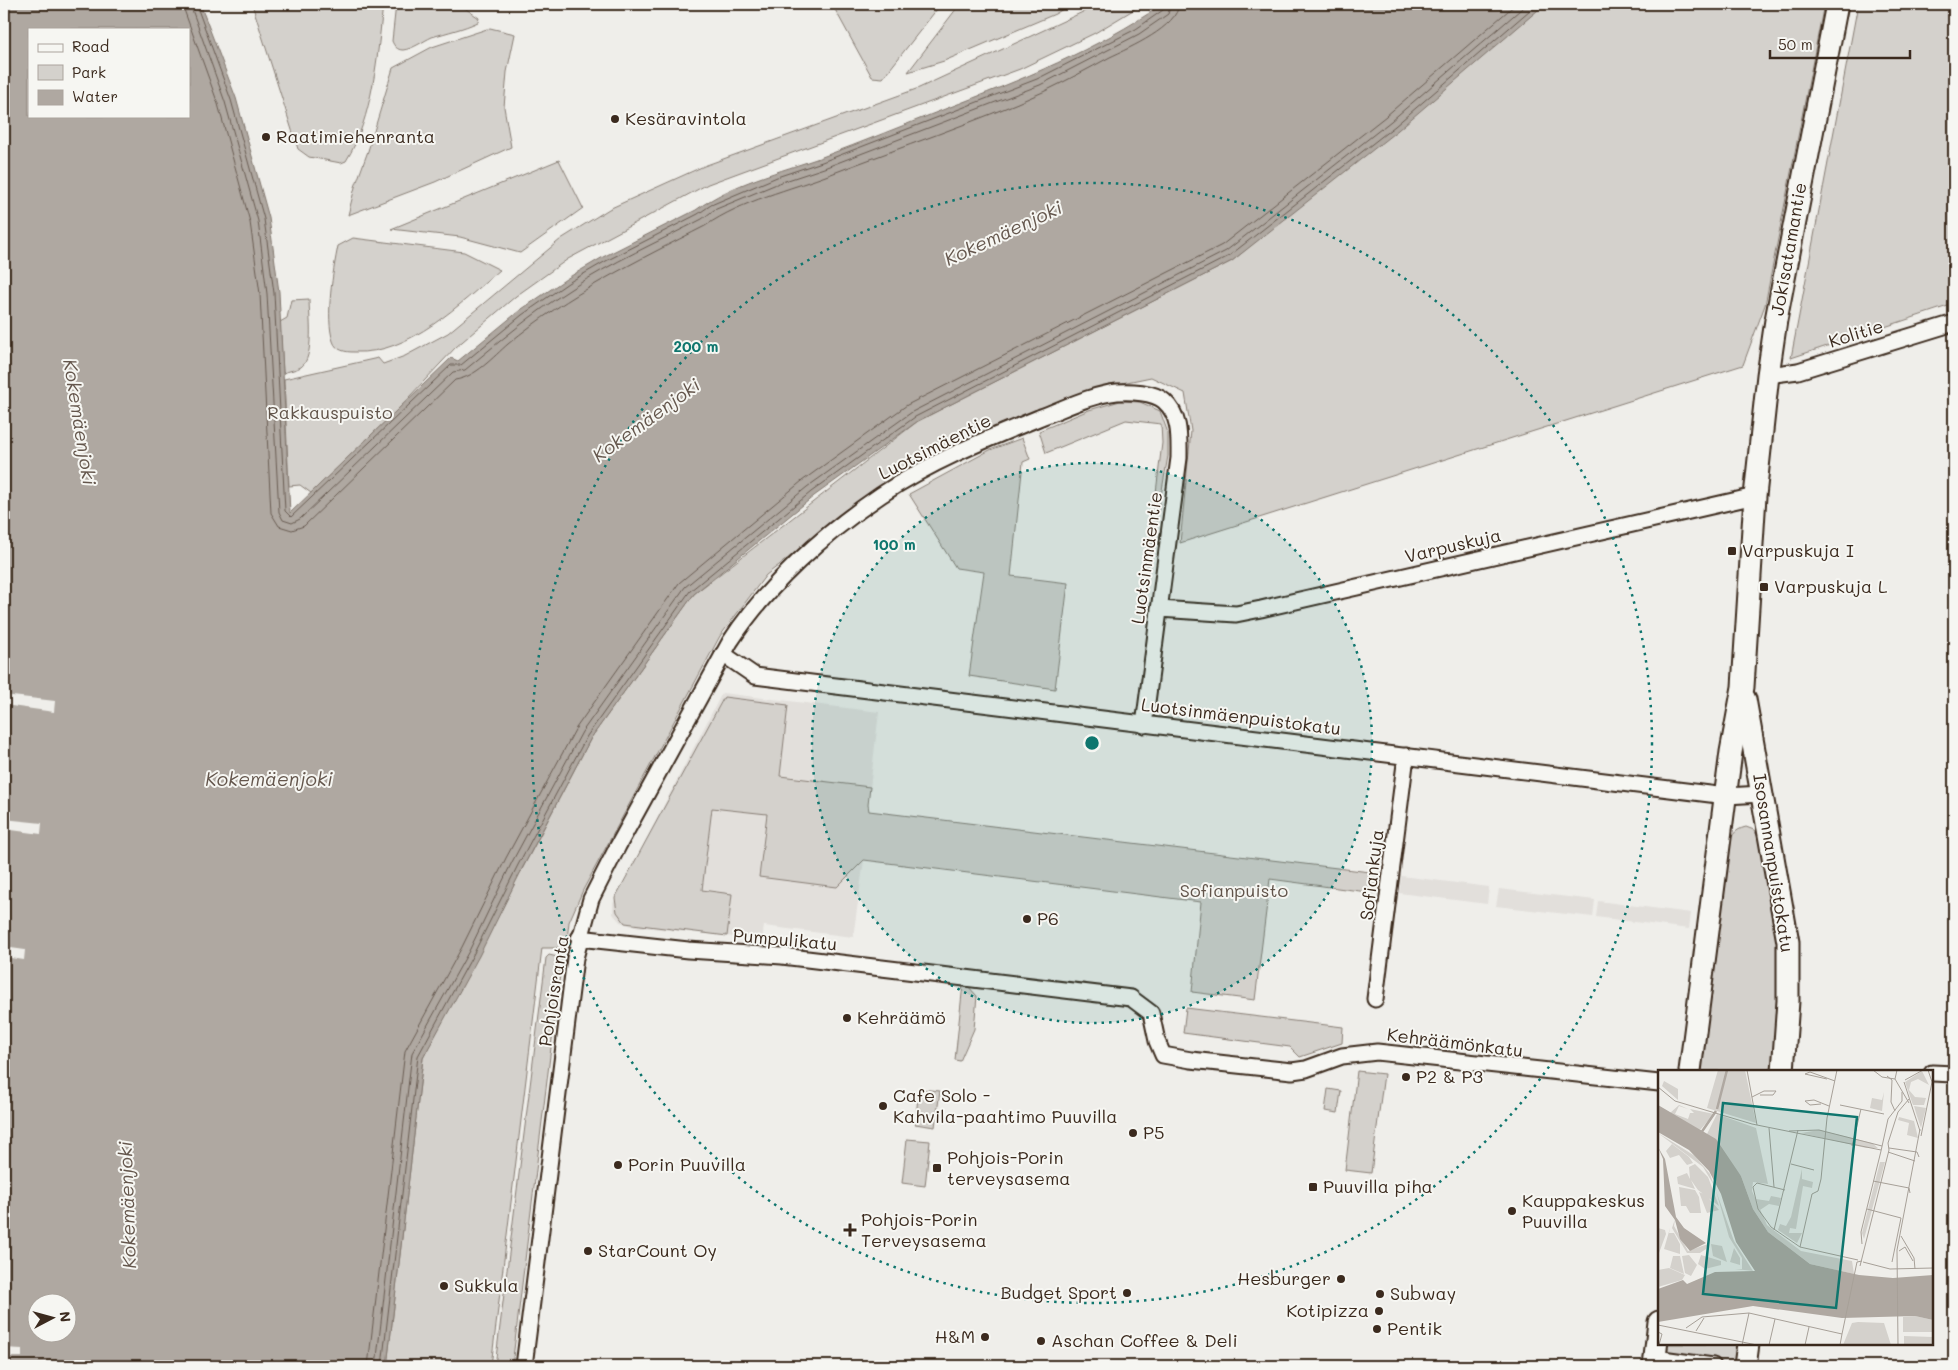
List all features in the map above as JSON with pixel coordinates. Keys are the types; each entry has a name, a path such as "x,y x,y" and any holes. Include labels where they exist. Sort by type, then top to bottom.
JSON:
{"street":[{"name":"Jokisatamantie","path":"1755,496 1768,375 1783,281 1837,4"},
{"name":"Kolitie","path":"1768,375 1798,371 1954,323"},
{"name":"Luotsimäentie","path":"723,654 746,618 777,582 837,529 881,495 921,471 976,445 1083,401 1116,392 1141,393 1164,400"},
{"name":"Luotsinmäentie","path":"1144,725 1179,458 1179,433 1175,415 1164,400"},
{"name":"Varpuskuja","path":"1158,609 1218,614 1236,614 1261,610 1755,496"},
{"name":"Isosannanpuistokatu","path":"1690,1070 1731,752 1743,687 1755,496"},
{"name":"Luotsinmäenpuistokatu","path":"723,654 755,676 1726,796 1762,794"},
{"name":"Pohjoisranta","path":"524,1366 575,958 580,938 591,899 723,654"},
{"name":"Isosannanpuistokatu","path":"1743,687 1788,942 1788,1001 1783,1070"},
{"name":"Sofiankuja","path":"1375,1000 1406,756"},
{"name":"Pumpulikatu","path":"580,938 688,950 782,956 988,980"},
{"name":"Kehräämönkatu","path":"988,980 1131,998 1151,1013 1157,1040 1163,1055 1191,1060 1292,1071 1306,1069 1342,1056 1376,1052 1658,1083"},
{"path":"1933,1073 1954,1074"},
{"path":"1658,1330 1654,1362 1713,1366"},
{"path":"1745,1366 1748,1345"}],"shaded area":[{"path":"722,693 879,712 868,805 864,860 853,937 764,926 762,940 632,926 620,922 613,914 613,903"},
{"path":"1401,876 1489,887 1487,904 1399,893"},
{"path":"1499,889 1595,900 1593,917 1496,906"},
{"path":"1598,901 1691,913 1689,929 1596,917"}],"green space":[{"path":"252,4 383,4 373,85 362,125 346,161 341,163 309,157 298,149"},
{"path":"396,4 459,4 479,18 478,22 461,29 432,37 410,48 401,50 392,41"},
{"path":"832,4 941,4 883,78 872,77"},
{"path":"960,4 1071,4 1055,14 944,61 908,72"},
{"name":"Rakkauspuisto","path":"1100,4 1143,4 1095,33 1020,69 708,184 568,259 516,296 456,347 410,398 311,493 300,485 289,486 284,379 378,358 383,364 405,356 448,333 561,239 609,209 704,166 919,88"},
{"path":"1545,4 1824,4 1765,305 1743,365 1180,543 1191,431 1185,393 1151,377 1093,389 1019,418 897,475 766,575 720,636 583,890 569,922 566,948 542,948 491,1366 387,1366 423,1058 591,738 694,594 918,421 1232,261"},
{"path":"1858,4 1954,4 1954,304 1791,358"},
{"path":"490,28 515,34 507,72 504,107 511,147 435,182 348,215 355,187 393,68 432,47"},
{"path":"559,160 583,208 520,253 460,237 391,229"},
{"path":"353,238 464,252 500,270 451,311 414,336 395,345 374,351 345,351 339,349 334,344 331,331 330,307 338,246"},
{"path":"309,299 310,345 308,354 301,367 283,373 280,322 287,318 291,300"},
{"path":"1120,401 1140,402 1160,411 1168,433 1168,456 1144,592 1162,443 1161,424 1126,420 1046,453 1039,431 1089,410"},
{"path":"1022,438 1030,459 1023,462 1011,576 1068,583 1055,689 969,676 984,572 956,568 909,494 990,450"},
{"name":"Sofianpuisto","path":"724,697 788,705 780,776 870,787 869,811 1370,872 1378,874 1375,893 1270,879 1255,1000 1192,992 1201,902 864,860 837,887 759,877 767,814 712,808 702,890 732,894 727,936 625,923 617,912 615,898"},
{"path":"1746,827 1754,830 1759,839 1777,934 1780,1002 1771,1070 1701,1070 1728,849 1733,835 1738,830"},
{"path":"549,955 562,958 512,1366 495,1366 546,958"},
{"path":"963,984 967,985 977,996 974,1029 960,1061 955,1060"},
{"path":"1186,1008 1343,1027 1342,1043 1300,1057 1290,1047 1183,1033"},
{"path":"1357,1071 1384,1074 1371,1173 1345,1170"},
{"path":"919,1089 940,1091 935,1127 915,1124"},
{"path":"1328,1089 1341,1091 1338,1113 1325,1111"},
{"path":"907,1139 930,1141 925,1186 902,1183"},
{"path":"1667,1345 1738,1345 1735,1366 1665,1366"}],"water":[{"name":"Kokemäenjoki","path":"4,4 200,4 236,98 269,218 279,292 290,513 451,358 458,361 519,311 566,279 603,257 741,185 822,157 1002,87 1057,63 1138,21 1163,4 1545,4 1398,130 1232,261 918,421 814,496 694,594 591,738 523,867 479,956 423,1058 387,1366 4,1366"}],"pier":[{"path":"4,695 55,701 54,712 4,705"},
{"path":"4,819 42,823 41,834 4,829"},
{"path":"4,947 25,950 24,960 4,957"},
{"path":"4,1348 22,1349 22,1357 4,1357"}],"place":[{"name":"Kesäravintola","path":"615,119"},
{"name":"Raatimiehenranta","path":"266,137"},
{"name":"Varpuskuja I","path":"1732,551"},
{"name":"Varpuskuja L","path":"1764,587"},
{"name":"P6","path":"1027,919"},
{"name":"Kehräämö","path":"847,1018"},
{"name":"P2 & P3","path":"1406,1077"},
{"name":"Cafe Solo - Kahvila-paahtimo Puuvilla","path":"883,1106"},
{"name":"P5","path":"1133,1133"},
{"name":"Porin Puuvilla","path":"618,1165"},
{"name":"Pohjois-Porin terveysasema","path":"937,1168"},
{"name":"Puuvilla piha","path":"1313,1187"},
{"name":"Kauppakeskus Puuvilla","path":"1512,1211"},
{"name":"Pohjois-Porin Terveysasema","path":"850,1230"},
{"name":"StarCount Oy","path":"588,1251"},
{"name":"Hesburger","path":"1341,1279"},
{"name":"Sukkula","path":"444,1286"},
{"name":"Budget Sport","path":"1127,1293"},
{"name":"Subway","path":"1380,1294"},
{"name":"Kotipizza","path":"1379,1311"},
{"name":"Pentik","path":"1377,1329"},
{"name":"H&M","path":"985,1337"},
{"name":"Aschan Coffee & Deli","path":"1041,1341"}]}
